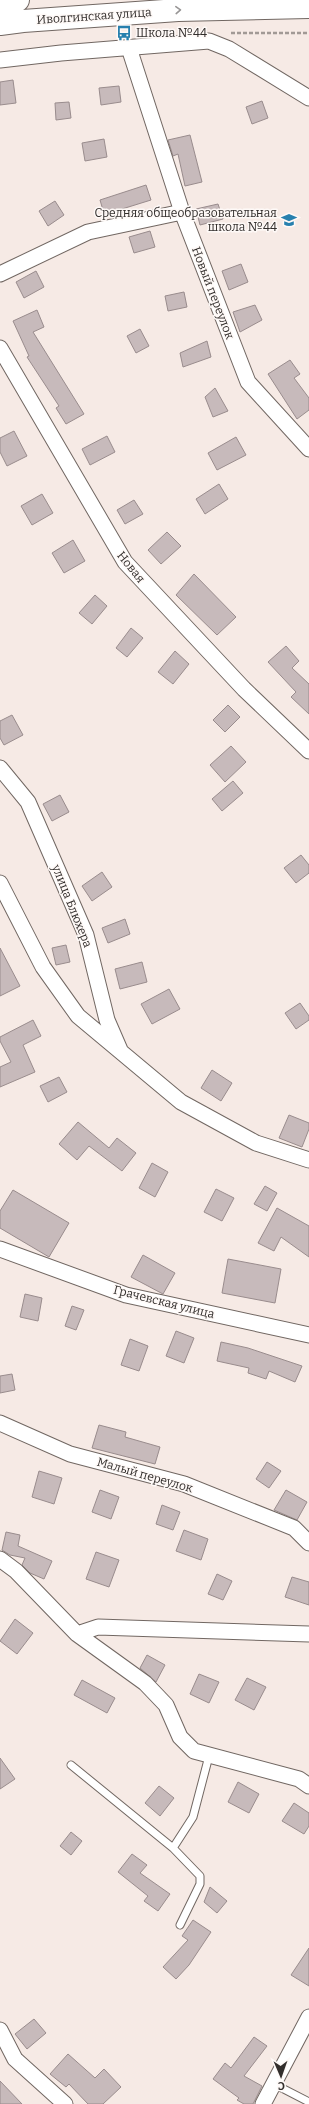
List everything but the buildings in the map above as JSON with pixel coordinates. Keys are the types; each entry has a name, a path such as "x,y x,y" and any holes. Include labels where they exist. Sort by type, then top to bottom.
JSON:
{"main road":[{"path":"0,5 18,0"},
{"name":"Иволгинская улица","path":"0,24 23,20 178,10 309,7"}],"street":[{"path":"0,60 61,53 209,41 230,49 309,98"},
{"name":"Новый переулок","path":"129,48 182,212 248,382 309,449"},
{"path":"0,274 88,232 182,212"},
{"name":"Новая","path":"0,348 125,562 244,689 309,751"},
{"name":"улица Блюхера","path":"0,768 28,802 86,935 107,1020 122,1054"},
{"name":"улица Блюхера","path":"0,883 43,967 78,1016 181,1102 256,1143 309,1160"},
{"name":"Грачевская улица","path":"0,1249 126,1295 309,1335"},
{"name":"Малый переулок","path":"0,1423 70,1454 184,1484 294,1528 309,1543"},
{"path":"0,1559 16,1571 77,1634 145,1683 166,1706 180,1737 194,1751 299,1779 309,1786"},
{"path":"77,1634 98,1627 309,1634"},
{"path":"263,2104 309,2017"},
{"path":"0,2030 15,2059 65,2104"}],"lane":[{"path":"173,1848 193,1817 210,1756"},
{"path":"71,1765 173,1848 200,1876 200,1884 180,1925"},
{"path":"274,2084 309,2102"}],"place":[{"name":"Школа №44","path":"124,33"},
{"name":"Средняя общеобразовательная школа №44","path":"289,220"}]}
